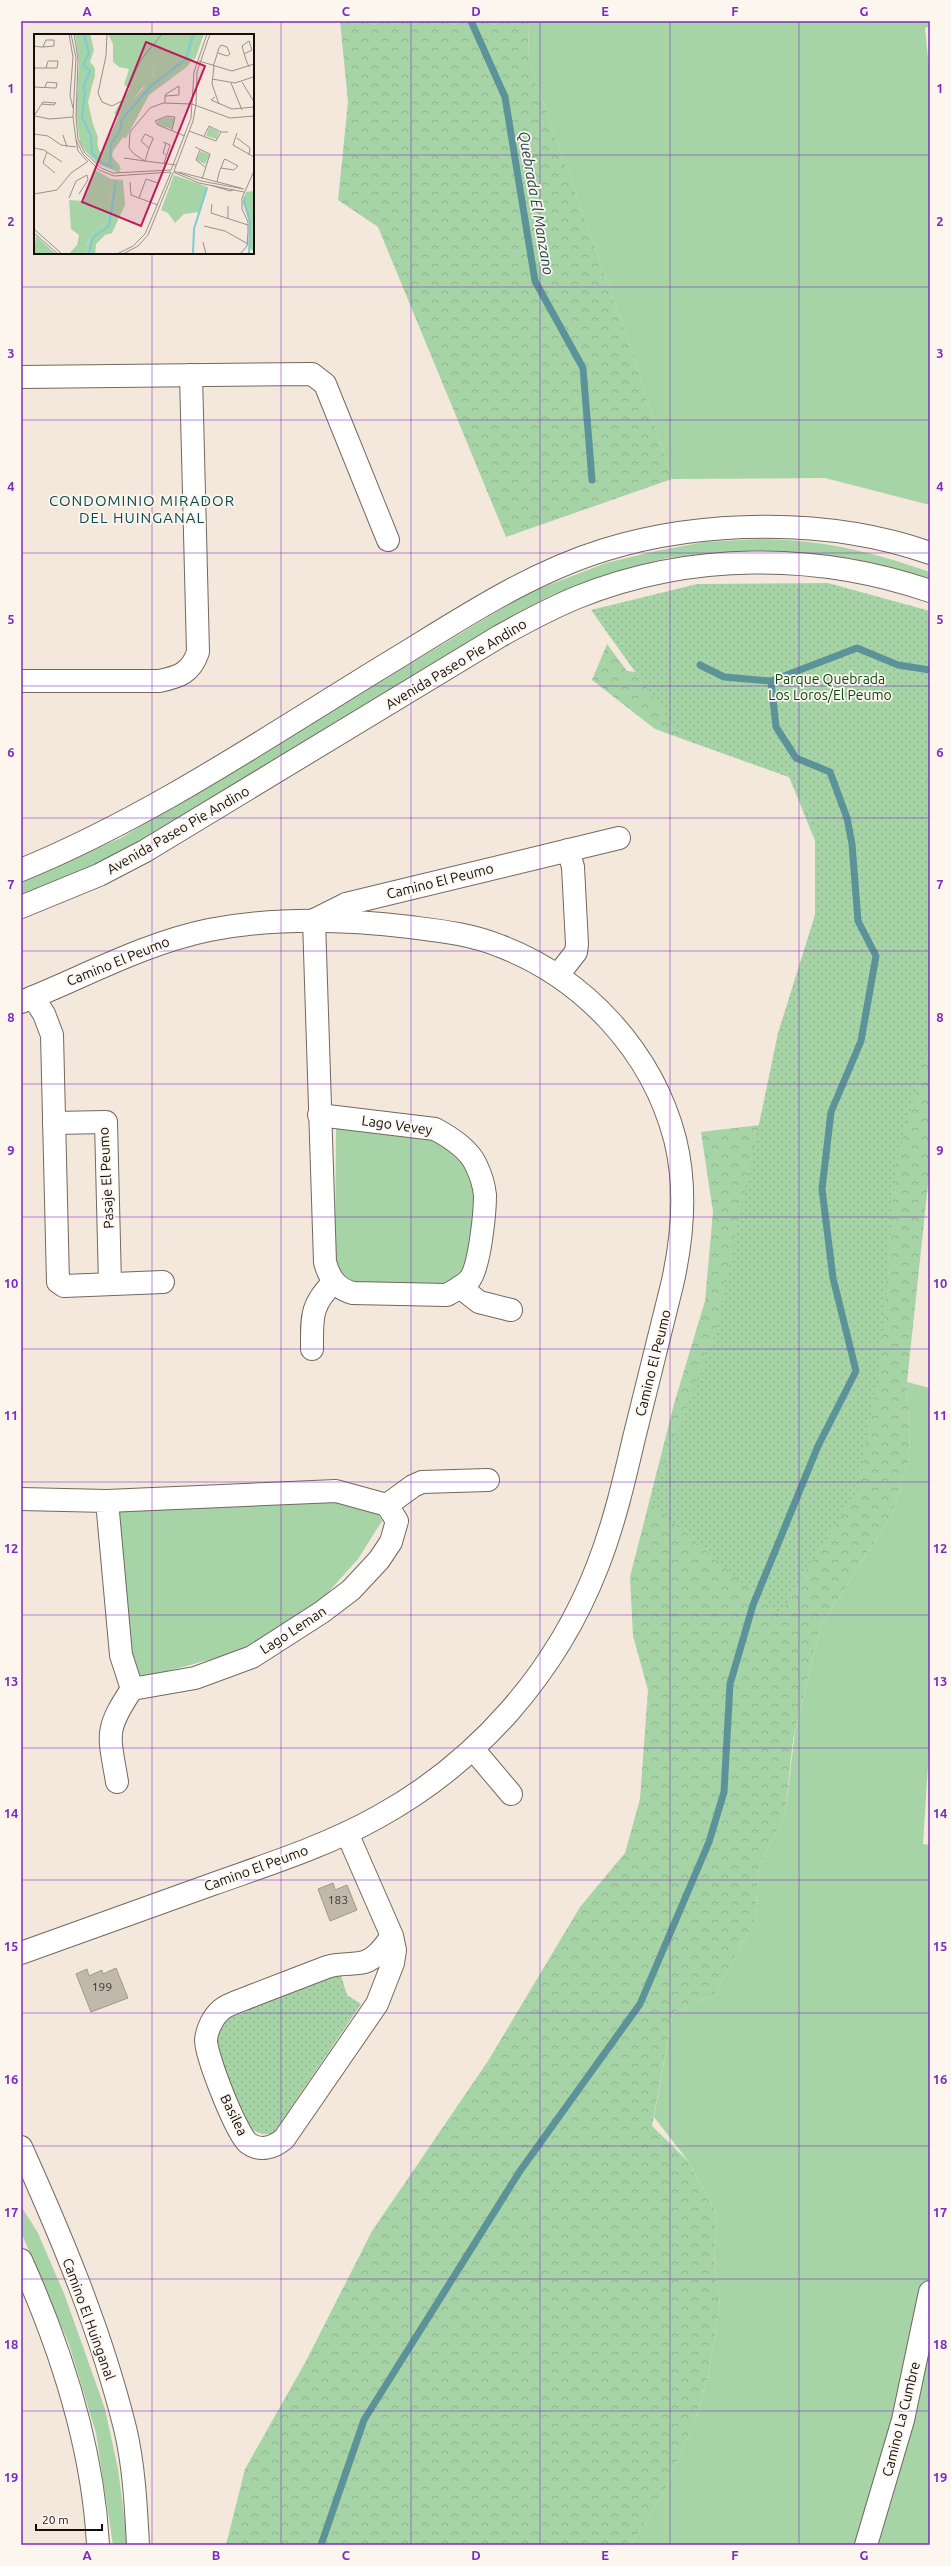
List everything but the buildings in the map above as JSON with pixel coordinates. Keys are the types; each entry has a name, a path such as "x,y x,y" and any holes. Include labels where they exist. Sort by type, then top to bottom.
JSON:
{"street":[{"path":"21,378 312,374 325,384 388,540"},
{"path":"21,681 159,681 175,678 193,666 198,652 191,376"},
{"path":"21,870 122,823 487,603 529,581 598,552 647,540 690,532 770,527 851,535 930,553"},
{"name":"Avenida Paseo Pie Andino","path":"21,907 92,878 145,851 500,636 554,608 592,592 646,575 678,569 710,565 773,562 840,568 875,575 930,592"},
{"name":"Camino El Peumo","path":"314,920 346,904 620,838"},
{"path":"558,975 576,952 577,944 573,867 568,850"},
{"path":"314,920 319,1115 325,1262 334,1282 343,1291 353,1293 447,1295 460,1288 479,1302 511,1310"},
{"name":"Camino El Peumo","path":"21,1953 305,1851 347,1833 405,1802 440,1777 473,1749 513,1708 551,1657 585,1596 597,1567 617,1509 672,1285 681,1236 682,1205 679,1163 675,1141 661,1098 632,1049 615,1027 598,1008 558,975 518,953 470,936 389,924 314,920 245,924 176,938 117,958 27,1000"},
{"path":"27,1000 44,1014 52,1035 58,1282 64,1286 163,1282"},
{"name":"Lago Vevey","path":"319,1115 435,1129 451,1138 476,1164 485,1194 484,1206 476,1265 470,1278 460,1288"},
{"name":"Pasaje El Peumo","path":"54,1123 106,1122 110,1284"},
{"path":"312,1349 314,1307 318,1299 334,1282"},
{"path":"21,1499 107,1501 336,1491 387,1505 413,1486 422,1482 488,1480"},
{"path":"107,1501 121,1655 132,1689 114,1717 111,1726 110,1735 117,1782"},
{"name":"Lago Leman","path":"132,1689 195,1678 252,1657 322,1612 351,1590 379,1560 391,1542 397,1521 387,1505"},
{"path":"473,1749 511,1794"},
{"name":"Basilea","path":"347,1833 392,1936 395,1950 393,1963 377,2004 288,2133 277,2145 269,2148 261,2148 248,2143 240,2131 219,2085 208,2054 206,2039 212,2021 227,2006 327,1966 342,1962 359,1963 372,1959 392,1936"},
{"name":"Camino El Huinganal","path":"21,2147 46,2202 100,2342 125,2429 138,2545"},
{"path":"21,2260 41,2304 82,2436 96,2507 98,2545"},
{"name":"Camino La Cumbre","path":"866,2545 903,2420 930,2292"}],"green space":[{"path":"340,21 528,21 529,62 627,337 672,479 506,537 378,227 338,200 348,102"},
{"path":"528,21 930,21 930,26 925,28 930,79 930,505 825,478 672,479 627,337 529,62"},
{"path":"758,539 825,544 886,558 930,572 930,582 851,558 786,552 722,552 667,558 609,574 550,596 502,621 135,846 87,869 21,895 21,881 121,838 528,593 606,563 652,552 704,542"},
{"name":"Parque Quebrada Los Loros/El Peumo","path":"828,583 930,611 930,778 927,778 930,811 930,1040 896,1163 881,1354 859,1487 779,1615 650,1502 715,1335 778,1033 815,915 815,820 789,777 683,739 591,610 697,584"},
{"path":"930,637 930,1166 907,1382 910,1455 892,1515 820,1627 793,1740 785,1815 759,1866 755,1919 714,1995 673,2013 652,2126 689,2162 717,2214 714,2266 720,2304 709,2372 695,2420 664,2492 631,2545 226,2545 245,2469 306,2361 372,2231 488,2061 580,1907 625,1853 640,1799 648,1690 633,1636 630,1577 674,1404 705,1301 713,1212 701,1132 776,1123 812,974 818,848 789,777 655,729 592,680 607,644 627,671 660,675"},
{"path":"336,1127 430,1138 450,1149 463,1160 477,1199 465,1270 453,1280 440,1284 358,1283 349,1279 343,1274 335,1258"},
{"path":"907,1382 930,1388 930,1735 923,1844 930,1845 930,2545 631,2545 664,2492 695,2420 709,2372 720,2304 714,2266 717,2214 689,2162 654,2117 673,2013 714,1995 755,1919 759,1866 785,1815 795,1732 820,1627 892,1515 910,1455"},
{"path":"368,1495 382,1521 358,1559 316,1606 249,1649 138,1679 129,1653 117,1509"},
{"path":"340,1972 347,1995 361,2004 273,2134 264,2134 255,2131 250,2128 239,2111 222,2070 216,2046 216,2037 220,2025 233,2008"},
{"path":"21,2206 38,2233 65,2296 105,2409 118,2469 128,2545 113,2545 96,2433 69,2344 21,2232"}],"waterway":[{"name":"Quebrada El Manzano","path":"471,21 505,97 535,281 583,368 592,480"},
{"name":"Quebrada El Manzano","path":"700,665 724,677 771,681 857,648 898,665 930,670"},
{"path":"321,2545 364,2420 520,2171 640,2004 709,1842 724,1792 730,1684 753,1605 818,1446 856,1371 833,1278 822,1189 831,1112 861,1041 876,956 858,921 852,844 847,818 830,772 796,758 776,727 771,681"}],"district":[{"name":"CONDOMINIO MIRADOR DEL HUINGANAL","path":"142,510"}]}
